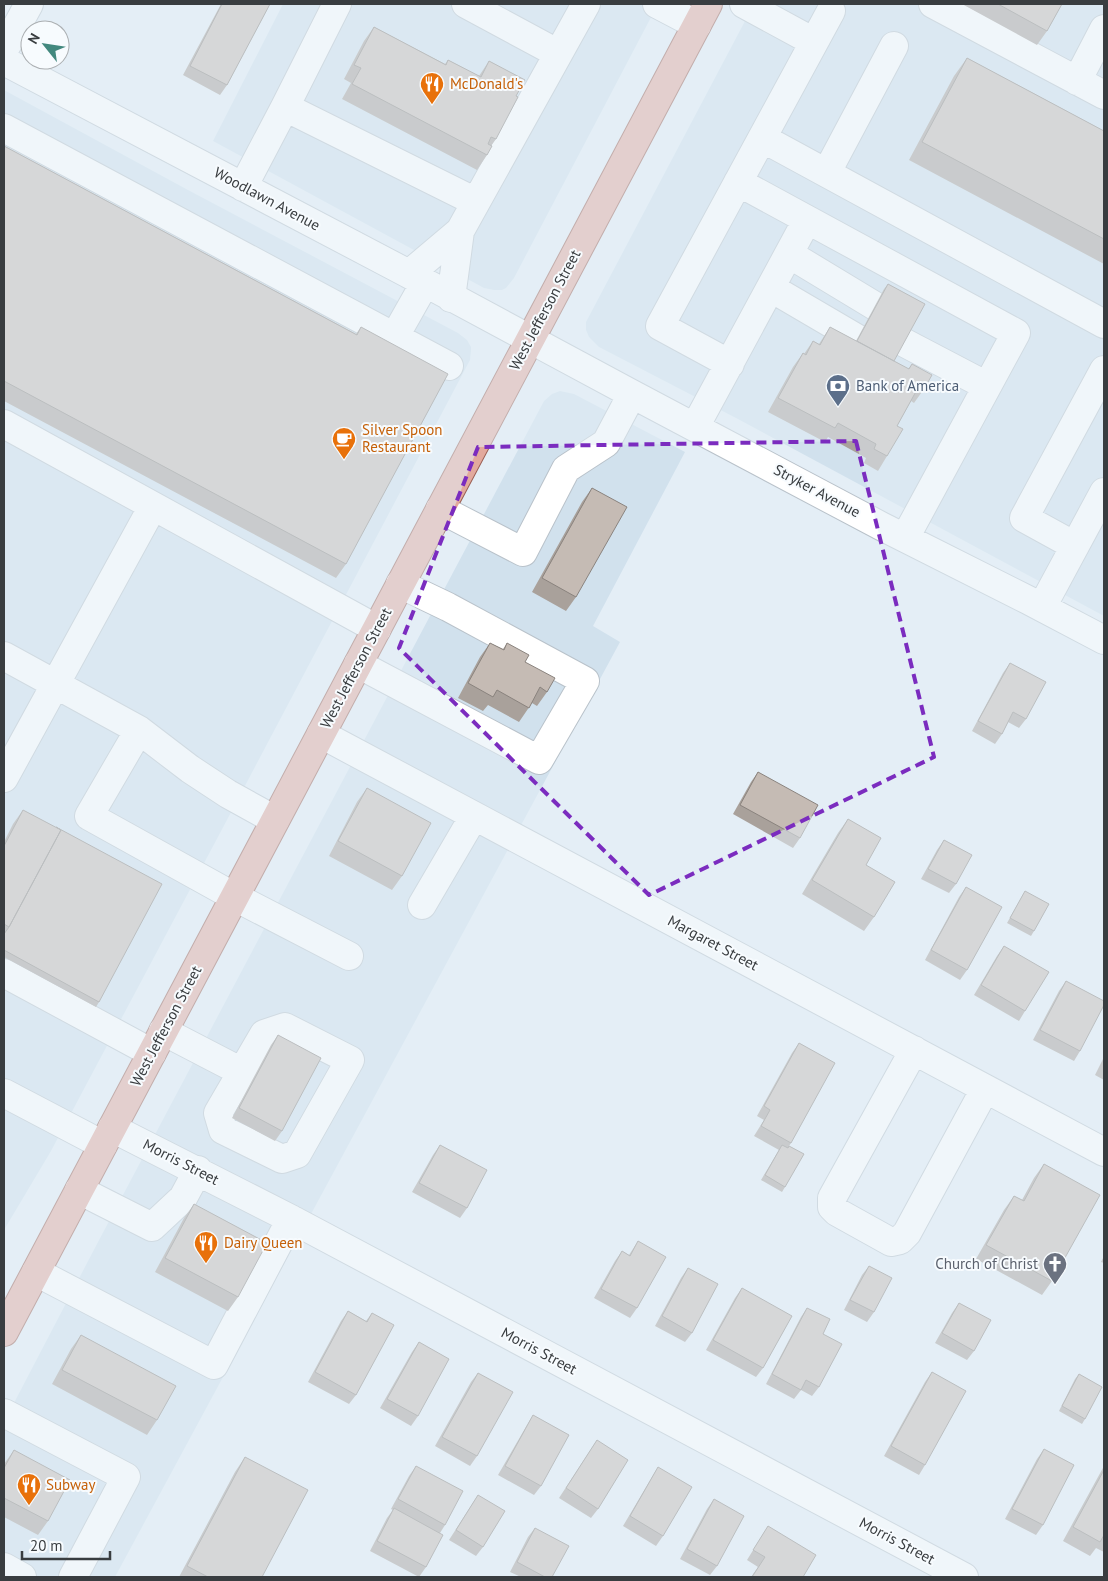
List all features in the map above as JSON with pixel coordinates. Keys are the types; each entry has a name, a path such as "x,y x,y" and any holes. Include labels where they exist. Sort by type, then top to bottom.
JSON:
{"main road":[{"name":"West Jefferson Street","path":"4,1332 702,15"}],"street":[{"path":"4,50 29,4"},
{"path":"243,187 337,4"},
{"path":"466,4 558,54"},
{"path":"395,336 417,279 460,231 586,4"},
{"path":"657,4 702,15"},
{"path":"744,4 814,42"},
{"path":"932,4 1104,95"},
{"path":"730,364 660,326 831,11"},
{"path":"1077,81 1104,29"},
{"path":"827,172 894,46"},
{"name":"Woodlawn Avenue","path":"4,61 530,340"},
{"path":"285,107 476,202"},
{"path":"4,128 450,366"},
{"path":"762,138 1104,324"},
{"path":"738,182 1016,333 906,538"},
{"path":"695,427 807,220"},
{"path":"452,298 460,231"},
{"path":"780,272 866,322 780,272"},
{"name":"Stryker Avenue","path":"530,340 1104,640"},
{"path":"987,386 904,342 987,386"},
{"path":"1075,546 1024,518 1104,370"},
{"path":"440,509 523,552 566,469 606,443 632,394"},
{"path":"4,424 377,628"},
{"path":"1042,607 1104,492"},
{"path":"4,778 153,506"},
{"path":"358,664 539,760 585,681 448,607 400,584"},
{"path":"4,656 138,730 190,769 228,794 275,820"},
{"path":"138,730 83,826 155,864 235,897 349,956"},
{"name":"Margaret Street","path":"321,734 1104,1152"},
{"path":"422,906 474,816"},
{"path":"6,968 78,1005 158,1042 242,1072"},
{"path":"285,1027 350,1060 297,1154 282,1159 223,1130 218,1113 242,1072 264,1034 285,1027"},
{"path":"914,1050 832,1198 832,1206 837,1212 891,1242 900,1240 907,1233 985,1089"},
{"name":"Morris Street","path":"4,1093 108,1136 198,1170 964,1577"},
{"path":"79,1190 152,1227 182,1198 198,1170"},
{"path":"36,1272 214,1365 291,1219"},
{"path":"4,1413 126,1477 72,1577"},
{"path":"4,1567 22,1577"}],"highlighted area":[{"path":"856,441 934,757 649,895 399,648 478,447"}],"shaded area":[{"path":"283,4 658,4 514,278 506,288 494,290 484,288 213,141"},
{"path":"754,4 1104,4 1104,616 736,418 599,347 589,337 586,330 586,322"},
{"path":"4,90 458,333 467,340 471,350 470,360 219,835 51,1151 4,1230"},
{"path":"560,391 574,394 685,452 593,626 620,642 115,1577 4,1577 4,1422 544,401 552,394"}],"building":[{"path":"222,4 270,4 227,85 190,66"},
{"path":"998,4 1062,4 1047,31"},
{"name":"McDonald's","path":"374,27 446,65 448,60 481,77 489,61 525,80 496,139 491,137 488,144 492,146 487,155 352,84 361,68 354,65"},
{"path":"967,58 1104,131 1104,239 922,142"},
{"path":"4,146 357,335 361,327 448,374 346,564 4,381"},
{"path":"888,284 925,304 894,361 857,341"},
{"name":"Bank of America","path":"830,327 909,369 912,364 932,375 924,389 919,386 897,426 903,429 887,456 874,449 876,444 838,423 835,428 778,398 803,353 806,355 813,341 820,345"},
{"path":"592,488 627,507 576,597 542,578"},
{"path":"490,643 504,650 507,643 529,655 525,662 555,678 547,692 540,687 529,708 497,690 493,697 468,683"},
{"path":"1010,663 1046,682 1026,719 1013,712 1002,734 978,721"},
{"path":"758,772 818,805 800,838 740,805"},
{"path":"367,788 431,823 402,876 338,841"},
{"path":"23,810 61,830 9,927 4,924 4,846"},
{"path":"848,819 881,838 866,865 895,882 874,917 812,880"},
{"path":"56,827 162,884 99,1002 4,950 4,934 61,830"},
{"path":"944,840 972,855 956,884 928,869"},
{"path":"966,887 1002,907 967,970 931,950"},
{"path":"1025,891 1049,904 1034,931 1010,918"},
{"path":"1004,946 1049,972 1025,1011 981,985"},
{"path":"1066,981 1104,1001 1104,1005 1080,1051 1040,1030"},
{"path":"278,1035 321,1058 282,1131 239,1108"},
{"path":"799,1043 835,1063 791,1143 761,1126 770,1110 764,1106"},
{"path":"440,1145 487,1170 467,1208 419,1183"},
{"path":"782,1145 788,1148 789,1146 804,1154 785,1187 765,1175"},
{"path":"1044,1164 1100,1195 1052,1281 986,1245 1014,1196 1024,1201"},
{"name":"Dairy Queen","path":"194,1204 267,1243 238,1297 165,1258"},
{"path":"638,1241 666,1257 637,1308 601,1289 622,1251 630,1256"},
{"path":"869,1266 892,1278 874,1312 850,1300"},
{"path":"688,1268 718,1284 692,1333 662,1316"},
{"path":"742,1288 792,1316 763,1368 713,1340"},
{"path":"959,1303 991,1320 974,1351 942,1333"},
{"path":"807,1308 830,1319 823,1334 842,1344 819,1387 806,1380 801,1390 772,1374"},
{"path":"348,1311 367,1322 372,1313 394,1325 356,1395 315,1372"},
{"path":"81,1335 176,1386 157,1420 62,1370"},
{"path":"419,1342 449,1359 418,1416 387,1399"},
{"path":"932,1372 966,1391 925,1465 891,1446"},
{"path":"478,1373 513,1392 477,1456 442,1437"},
{"path":"1079,1374 1102,1387 1085,1419 1062,1406"},
{"path":"533,1415 569,1435 541,1486 505,1466"},
{"path":"597,1440 628,1460 598,1509 566,1488"},
{"path":"1044,1449 1074,1465 1043,1525 1012,1509"},
{"path":"14,1450 70,1480 48,1521 4,1498 4,1468"},
{"path":"245,1457 308,1490 262,1577 208,1577 187,1566"},
{"path":"416,1466 463,1491 445,1525 398,1499"},
{"path":"658,1467 692,1487 663,1536 630,1516"},
{"path":"1104,1470 1104,1535 1100,1542 1073,1527"},
{"path":"478,1495 505,1511 483,1547 456,1530"},
{"path":"714,1499 744,1516 717,1566 687,1549"},
{"path":"394,1508 443,1535 426,1567 377,1541"},
{"path":"768,1526 816,1555 803,1577 752,1577 765,1557 753,1550"},
{"path":"535,1528 569,1546 552,1577 545,1577 517,1562"}],"place":[{"name":"McDonald's","path":"432,105"},
{"name":"Bank of America","path":"838,407"},
{"name":"Silver Spoon Restaurant","path":"344,460"},
{"name":"Dairy Queen","path":"206,1264"},
{"name":"Church of Christ","path":"1055,1285"},
{"name":"Subway","path":"29,1506"}]}
